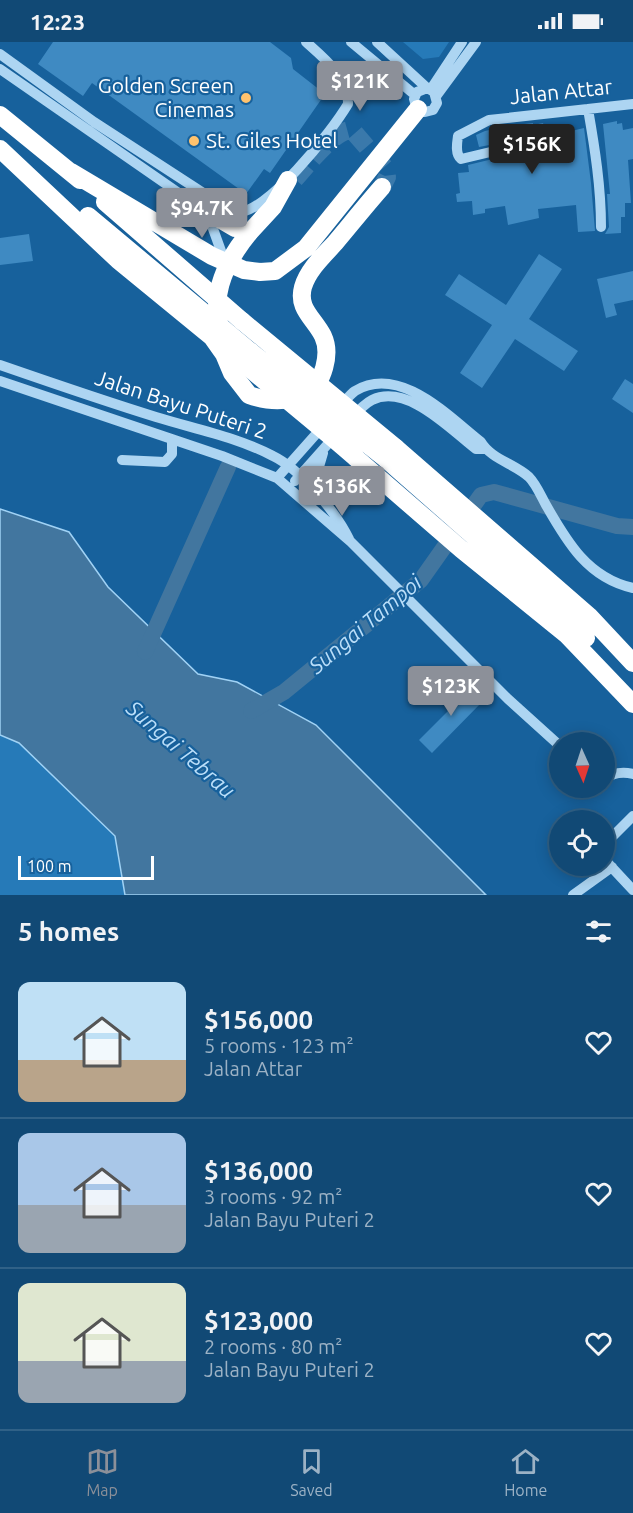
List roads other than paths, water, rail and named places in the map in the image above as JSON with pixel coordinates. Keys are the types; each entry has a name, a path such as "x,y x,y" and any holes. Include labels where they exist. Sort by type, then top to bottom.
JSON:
{"highway":[{"path":"71,171 212,256 244,270 275,271 306,248 413,103"},
{"path":"0,115 71,171 242,321 396,448 578,626 633,694"},
{"path":"0,143 251,352 386,459 578,626 633,704"},
{"path":"0,149 118,260 212,337 224,354 232,373 249,396 275,401 294,400 310,391 321,376 326,358 323,337 304,311 303,288 313,268 382,187"},
{"path":"288,180 273,207 242,231 218,289 218,312 228,342 246,365 461,549 633,663"},
{"path":"199,207 242,231"}],"street":[{"path":"0,54 31,79 94,122 234,213 241,214 251,210 288,180 348,104 349,93 345,83 306,42"},
{"path":"351,42 413,103 425,112 433,110 437,103 430,87 377,42"},
{"path":"430,87 462,42"},
{"path":"413,103 420,90 430,87 476,42"},
{"path":"0,69 199,207 212,226 225,262"},
{"name":"Jalan Attar","path":"503,149 461,159 457,145 458,136 489,120 633,104"},
{"path":"588,109 601,196 601,227"},
{"path":"94,122 136,163"},
{"name":"Jalan Bayu Puteri 2","path":"0,365 91,396 214,433 273,456 300,476 340,520 351,542"},
{"name":"Jalan Bayu Puteri 2","path":"0,381 222,456 277,478 351,542 508,699 549,736"},
{"path":"277,478 355,391 381,384 396,384 418,392 481,442 486,449 528,477 579,558 590,568 609,579 633,588"},
{"path":"289,488 365,404 387,396 402,397 416,403 476,449 486,449"},
{"path":"122,460 165,462 172,454 172,440"},
{"path":"319,497 318,470 328,444"},
{"path":"615,774 624,772 633,774"},
{"path":"615,834 633,816"},
{"path":"615,870 632,886"},
{"path":"573,895 594,876"}],"water":[{"name":"Sungai Tebrau","path":"0,509 69,532 108,587 198,674 237,682 316,725 486,895 125,895 115,836 19,743 0,735"}],"waterway":[{"path":"145,652 228,467"},
{"name":"Sungai Tampoi","path":"251,711 284,692 421,580 481,495 494,492 617,526 633,527"}],"tunnel":[{"path":"295,179 338,135 352,130 386,169 387,177 382,187"}],"place":[{"name":"Golden Screen Cinemas","path":"246,98"},
{"name":"St. Giles Hotel","path":"194,141"}]}
